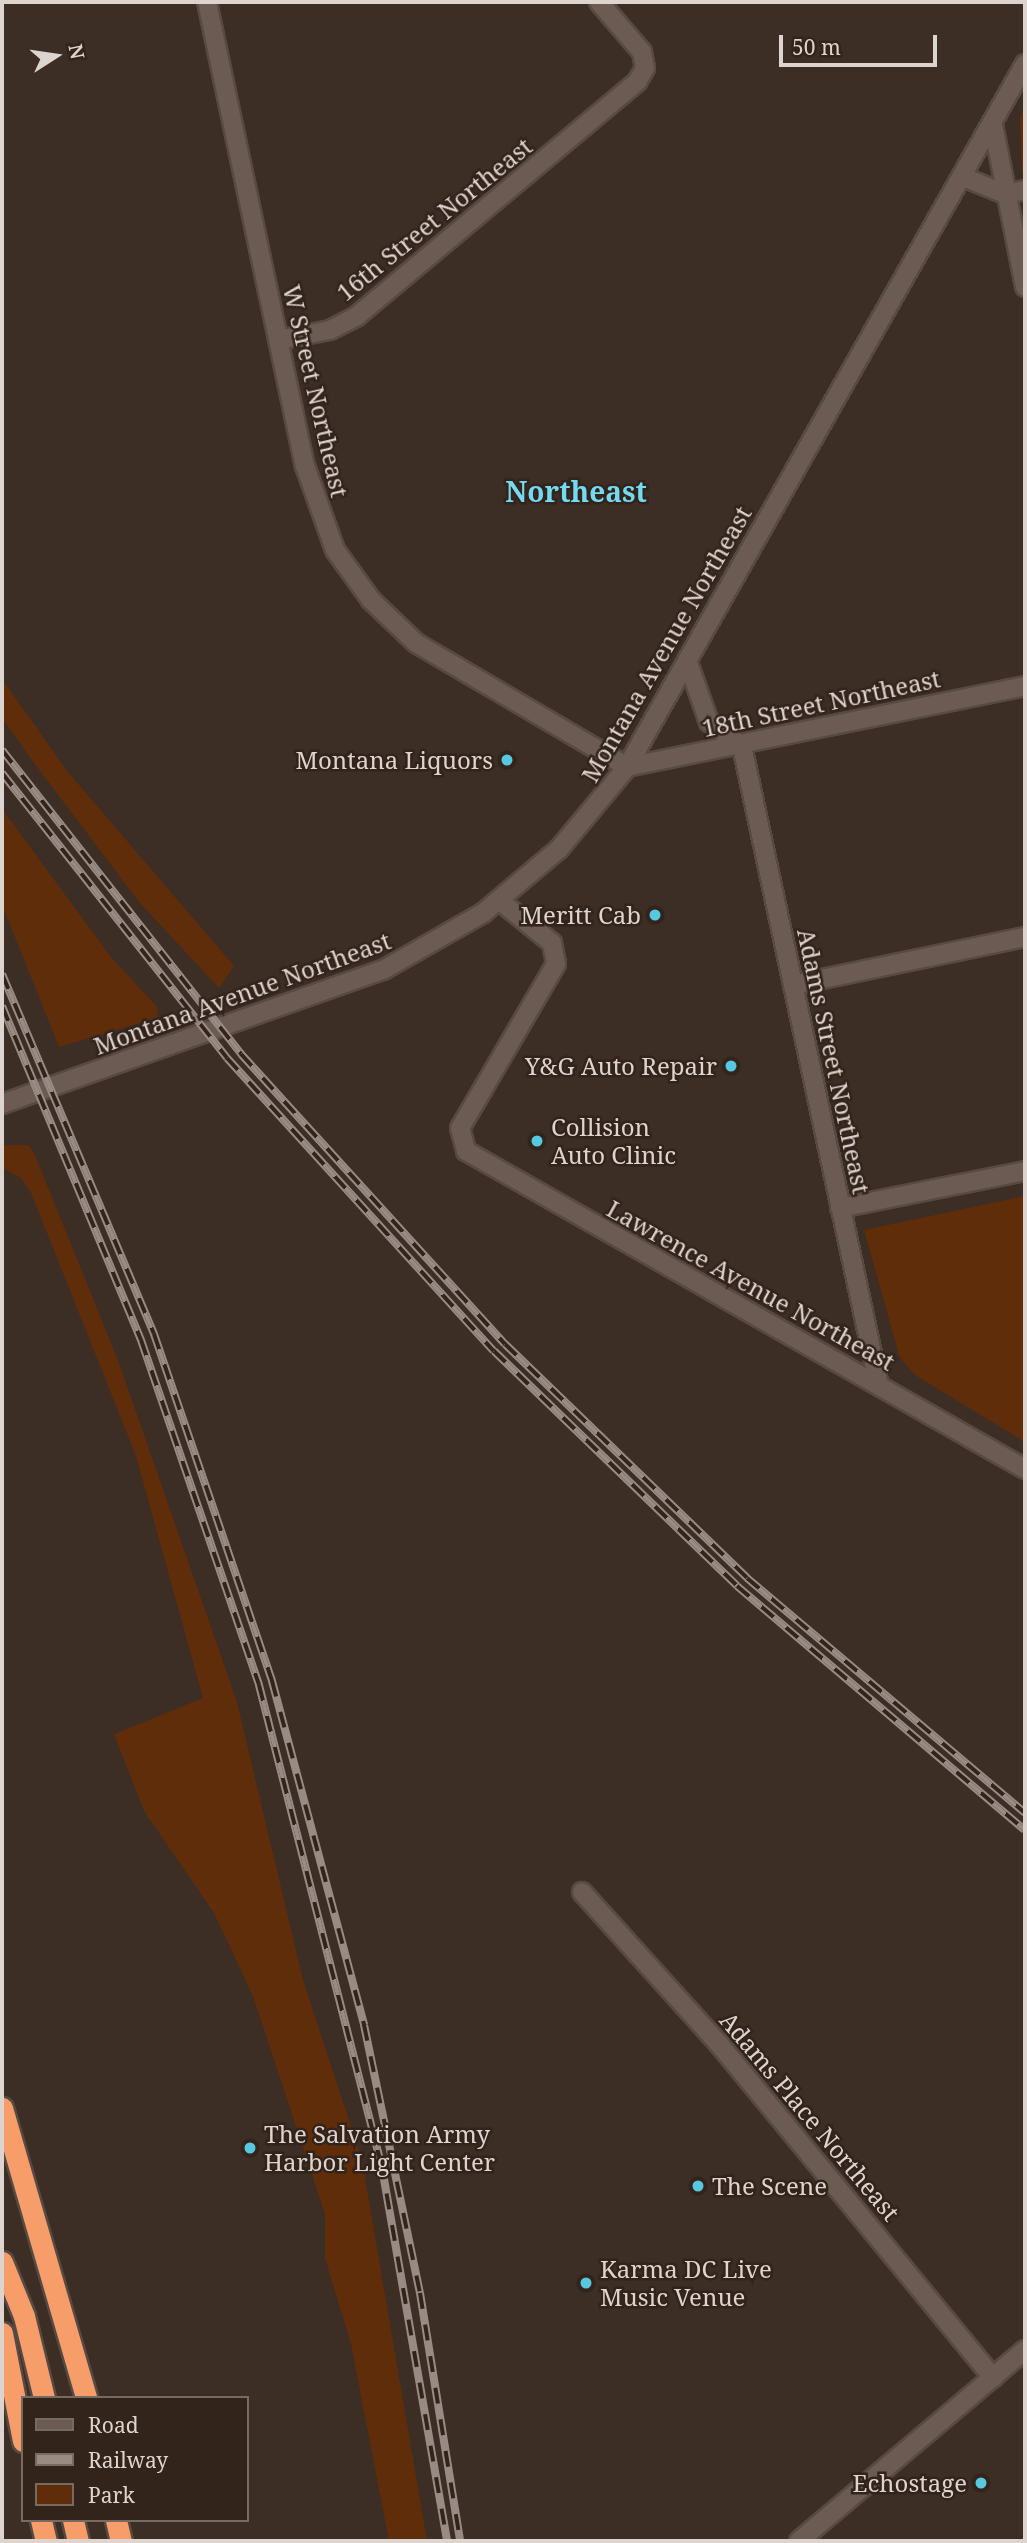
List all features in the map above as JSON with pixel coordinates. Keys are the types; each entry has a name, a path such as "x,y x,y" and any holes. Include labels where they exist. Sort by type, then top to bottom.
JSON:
{"highway":[{"path":"2,2108 11,2175 85,2396"},
{"path":"2,2262 43,2396"},
{"path":"2,2333 21,2431"},
{"path":"41,2522 46,2541"},
{"path":"73,2522 78,2541"}],"street":[{"name":"W Street Northeast","path":"210,2 311,491 335,550 363,590 415,643 626,767"},
{"name":"16th Street Northeast","path":"278,340 330,330 357,316 637,82 645,60 599,2"},
{"name":"Montana Avenue Northeast","path":"2,1104 373,975 500,901 576,832 626,767 993,125 1025,64"},
{"path":"993,125 1025,287"},
{"path":"963,177 1005,194 1025,190"},
{"path":"687,660 709,722 742,746"},
{"name":"18th Street Northeast","path":"626,767 742,746 1025,685"},
{"name":"Adams Street Northeast","path":"742,746 879,1386"},
{"name":"Lawrence Avenue Northeast","path":"500,901 552,943 556,964 464,1120 460,1138 472,1155 1025,1469"},
{"path":"793,985 1025,937"},
{"path":"840,1208 1025,1171"},
{"name":"Adams Place Northeast","path":"582,1892 718,2043 992,2378"},
{"path":"799,2541 1025,2350"}],"green space":[{"path":"1025,107 1025,172 1022,173 1020,117"},
{"path":"2,679 67,771 234,966 219,988 139,902 2,718"},
{"path":"2,809 111,957 158,1008 157,1018 59,1047 2,905"},
{"path":"2,1145 28,1145 34,1153 119,1363 237,1702 303,1980 362,2160 427,2541 389,2541 351,2344 325,2258 325,2214 253,1996 214,1913 144,1811 114,1734 203,1698 136,1456 31,1193 21,1178 2,1168"},
{"path":"1025,1196 1025,1442 915,1375 900,1358 864,1230"}],"railway":[{"path":"2,750 241,1054 505,1344 747,1578 1025,1813"},
{"path":"2,773 227,1058 494,1351 737,1586 1025,1830"},
{"path":"2,974 154,1334 272,1681 364,2025 420,2293 460,2541"},
{"path":"2,1006 141,1340 259,1685 381,2162 447,2541"}],"place":[{"name":"Montana Liquors","path":"507,760"},
{"name":"Meritt Cab","path":"655,915"},
{"name":"Y&G Auto Repair","path":"731,1066"},
{"name":"Collision Auto Clinic","path":"537,1141"},
{"name":"The Salvation Army Harbor Light Center","path":"250,2148"},
{"name":"The Scene","path":"698,2186"},
{"name":"Karma DC Live Music Venue","path":"586,2283"},
{"name":"Echostage","path":"981,2483"}],"district":[{"name":"Northeast","path":"576,491"}]}
